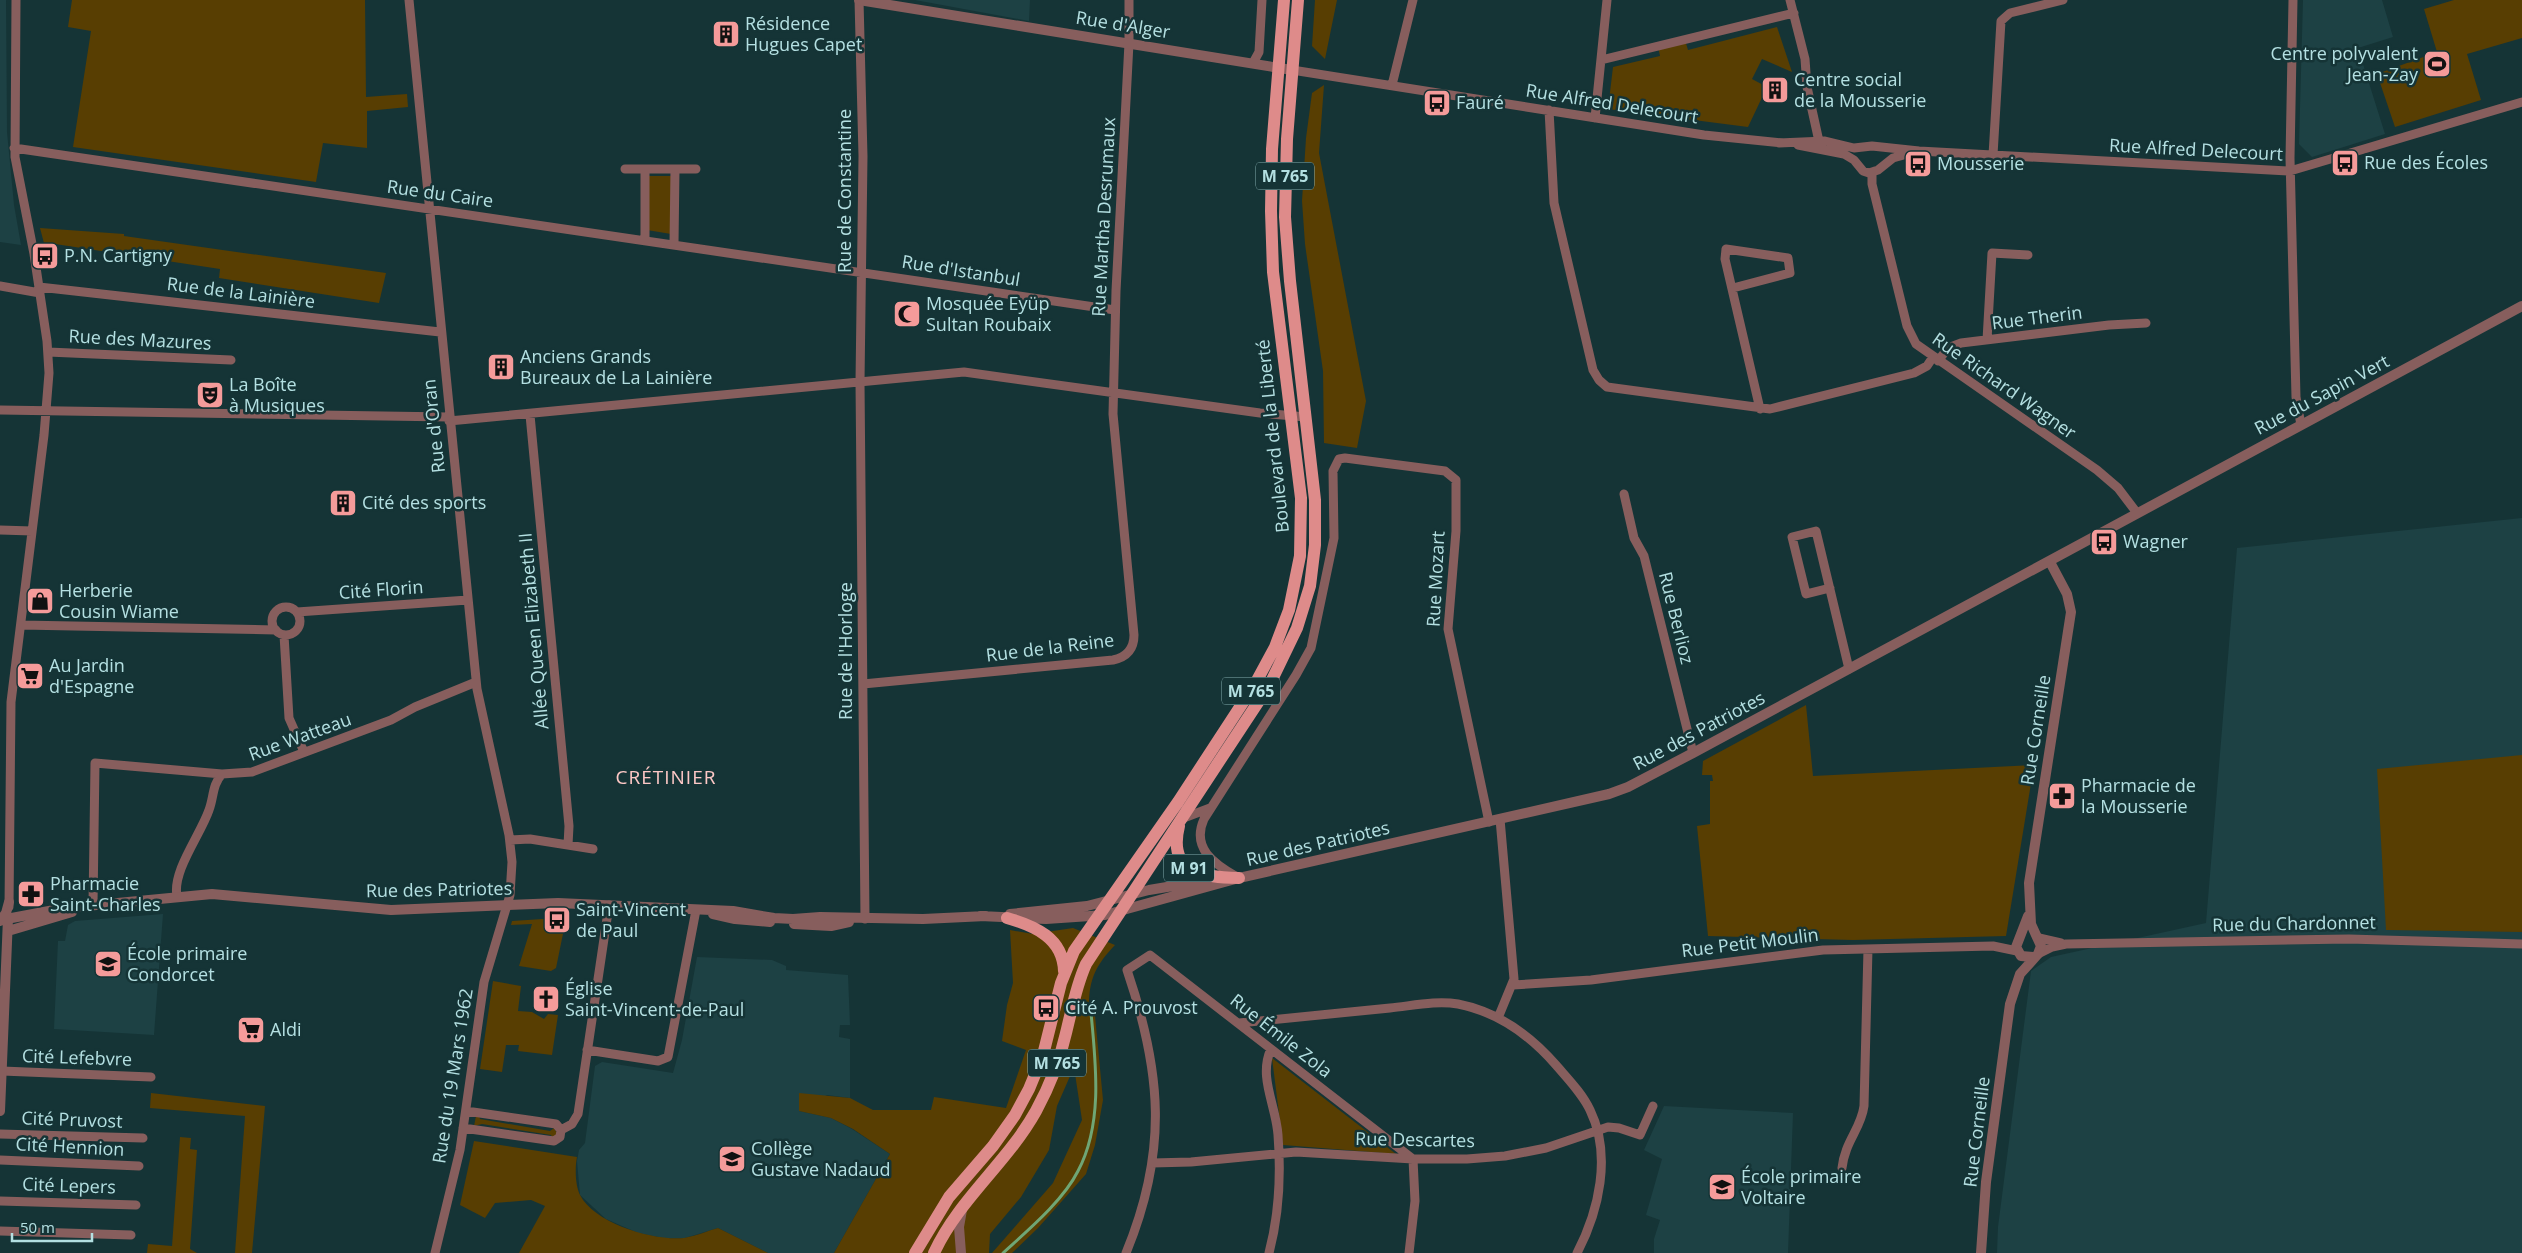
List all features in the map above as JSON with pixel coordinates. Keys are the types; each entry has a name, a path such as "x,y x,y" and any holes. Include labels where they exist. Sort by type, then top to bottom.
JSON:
{"main road":[{"name":"M 765","path":"1278,68 1284,0"},
{"name":"M 765","path":"1292,70 1298,0"},
{"name":"Boulevard de la Liberté","path":"1107,902 1178,802 1266,665 1282,629 1295,588 1302,537 1301,498 1273,272 1272,172 1278,68"},
{"name":"Boulevard de la Liberté","path":"1131,894 1278,670 1304,607 1313,566 1316,519 1290,281 1285,217 1286,146 1292,70"},
{"name":"M 91","path":"1181,819 1177,841 1179,854 1184,863 1204,876 1239,878"},
{"name":"M 765","path":"934,1253 967,1199 1012,1147 1036,1111 1061,1051 1082,973 1131,894"},
{"name":"M 765","path":"915,1253 948,1197 993,1146 1029,1089 1048,1040 1064,976 1074,951 1107,902"},
{"name":"M 91","path":"1007,918 1034,927 1053,941 1062,955 1064,976"}],"street":[{"path":"0,1110 7,953 3,919 9,902 5,790 11,702 49,388 45,325 14,148 16,0"},
{"name":"Rue d'Oran","path":"409,0 440,332 476,682 510,840 512,880 508,905"},
{"name":"Rue d'Alger","path":"859,0 1292,70"},
{"name":"Rue de Constantine","path":"859,0 863,156 860,382"},
{"name":"Rue Martha Desrumaux","path":"1113,392 1115,310 1129,43 1129,0"},
{"path":"1254,63 1259,52 1262,0"},
{"path":"1392,85 1414,0"},
{"path":"1595,118 1607,0"},
{"path":"1790,0 1805,59 1807,87 1820,144"},
{"path":"1993,155 2001,21 2010,13 2062,0"},
{"path":"2293,0 2290,171 2296,397 2301,425"},
{"path":"1601,60 1794,13"},
{"name":"Rue Alfred Delecourt","path":"1292,70 1704,136 1779,143 1820,144 1854,148 1865,147"},
{"name":"Rue Alfred Delecourt","path":"1876,147 1919,151 2290,171 2522,102"},
{"name":"Rue Therin","path":"1549,110 1554,203 1564,254 1596,376 1602,383 1613,389 1760,409 1782,407 1914,374 1927,366 1948,348 1955,345 2109,325 2146,323"},
{"name":"Rue Alfred Delecourt","path":"1820,144 1844,154 1858,164"},
{"path":"1865,147 1876,147 1883,155 1882,166 1872,173 1863,170 1858,164 1858,153 1865,147"},
{"name":"Rue du Caire","path":"14,148 862,272"},
{"name":"Rue Alfred Delecourt","path":"1882,166 1892,158 1919,151"},
{"path":"625,169 696,169"},
{"path":"645,169 645,240"},
{"path":"674,244 675,169"},
{"name":"Rue Richard Wagner","path":"1872,173 1874,195 1907,326 1916,344 2097,470 2118,488 2137,513"},
{"path":"1733,288 1790,273 1788,258 1726,249 1725,259 1760,409"},
{"path":"1987,340 1992,253 2028,255"},
{"name":"Rue d'Istanbul","path":"862,272 1115,310"},
{"name":"Rue de la Lainière","path":"0,286 440,332"},
{"name":"Rue du Sapin Vert","path":"2137,513 2522,306"},
{"name":"Rue des Mazures","path":"48,352 231,360"},
{"path":"0,410 449,419 530,415 968,372 1306,417"},
{"name":"Rue de l'Horloge","path":"860,382 865,920"},
{"name":"Rue de la Reine","path":"863,684 1113,660 1124,657 1129,652 1134,639 1113,421 1113,392"},
{"name":"Allée Queen Elizabeth II","path":"530,415 569,826 568,845"},
{"name":"Rue Mozart","path":"1211,808 1296,675 1311,648 1334,538 1333,471 1339,459 1345,458 1445,471 1456,480 1456,531 1448,629 1494,821"},
{"name":"Rue Berlioz","path":"1624,494 1634,538 1644,556 1693,753"},
{"name":"Rue des Patriotes","path":"980,916 1007,918 1096,917 1239,878 1609,794 1628,787 1693,753 2050,562 2137,513"},
{"path":"0,530 32,530"},
{"path":"1830,588 1806,594 1792,538 1816,531 1830,588 1849,669"},
{"name":"Rue Corneille","path":"2019,937 2027,922 2030,871 2071,612 2065,589 2050,562"},
{"name":"Cité Florin","path":"297,612 468,600"},
{"path":"21,624 276,630 284,635 292,634 299,626 297,612 286,607 277,610 272,618 276,630"},
{"path":"284,635 290,718 304,752"},
{"name":"Rue Watteau","path":"93,905 95,763 222,774 252,772 391,720 415,707 476,682"},
{"path":"0,702 11,702"},
{"path":"177,896 177,879 209,812 215,783 222,774"},
{"path":"1181,819 1211,808"},
{"path":"1211,808 1200,830 1202,848 1215,864 1239,878"},
{"path":"1494,821 1514,971 1513,985 1498,1018"},
{"path":"510,840 530,839 593,849"},
{"name":"Rue des Patriotes","path":"3,919 93,905 177,896 237,894 391,910 558,903 749,912 785,919 820,917 865,920 980,916 1087,906 1131,894 1188,882 1239,878"},
{"path":"1107,902 1116,906 1119,911"},
{"name":"Rue des Patriotes","path":"4,932 93,905"},
{"name":"Rue du 19 Mars 1962","path":"435,1253 444,1225 463,1128 484,982 508,905"},
{"path":"561,1130 572,1124 578,1114 609,905"},
{"name":"Rue Corneille","path":"2029,907 2031,924 2037,937"},
{"path":"588,1050 658,1061 668,1057 696,910"},
{"path":"2028,933 2037,937 2041,946 2035,956 2025,958 2018,952 2019,937 2028,933"},
{"name":"Rue Petit Moulin","path":"1992,946 2019,937"},
{"name":"Rue du Chardonnet","path":"2037,937 2066,944"},
{"name":"Rue du Chardonnet","path":"2035,956 2052,947 2066,944 2349,939 2522,944"},
{"name":"Rue Petit Moulin","path":"1513,985 1591,980 1808,952 1992,946 2018,952"},
{"path":"1842,1168 1845,1149 1860,1121 1864,1106 1868,949"},
{"name":"Rue Corneille","path":"1982,1253 1989,1158 2009,1013 2015,986 2018,952"},
{"name":"Rue Émile Zola","path":"1152,1162 1156,1106 1151,1058 1144,1022 1127,970 1150,955 1413,1159"},
{"name":"Rue Corneille","path":"2015,986 2023,969 2035,956"},
{"path":"1238,1023 1446,1003 1469,1007 1498,1018 1525,1034 1546,1054 1586,1103 1596,1131 1600,1165 1599,1195 1588,1230 1577,1253"},
{"path":"1269,1253 1278,1199 1279,1153 1276,1118 1265,1068 1271,1049"},
{"name":"Cité Lefebvre","path":"2,1071 151,1077"},
{"name":"Rue Descartes","path":"1152,1162 1191,1162 1279,1153 1413,1159 1467,1159 1504,1156 1560,1144 1596,1131 1614,1127 1640,1135 1652,1106"},
{"path":"463,1128 554,1141 560,1137 561,1130 556,1124 466,1111"},
{"name":"Cité Pruvost","path":"0,1134 143,1138"},
{"path":"1409,1253 1415,1201 1413,1159"},
{"name":"Cité Hennion","path":"0,1160 139,1166"},
{"path":"1126,1253 1140,1218 1152,1162"},
{"path":"961,1253 959,1227 967,1199"},
{"name":"Cité Lepers","path":"0,1201 136,1205"},
{"path":"0,1231 131,1235"}],"shaded area":[{"path":"0,0 6,0 7,132 14,205 21,245 0,242"},
{"path":"72,0 365,0 366,97 407,94 408,107 367,111 367,148 323,143 316,182 73,147 91,31 68,27"},
{"path":"915,0 1030,0 1029,21"},
{"path":"1315,0 1337,0 1325,59 1312,46"},
{"path":"2303,0 2382,0 2393,37 2358,48 2385,134 2312,157 2299,144"},
{"name":"Centre polyvalent Jean-Zay","path":"2454,0 2522,0 2522,38 2467,54 2481,100 2395,127 2377,74 2437,52 2424,9"},
{"path":"1777,27 1792,72 1762,59 1752,79 1767,87 1748,127 1608,109 1613,67 1660,56 1658,47 1685,40 1688,50"},
{"path":"1324,85 1319,153 1366,401 1357,448 1324,443 1323,371 1305,244 1302,201 1306,138 1312,93"},
{"path":"648,176 671,176 671,234 647,230"},
{"path":"40,228 124,234 124,236 386,273 379,303 219,278 220,269 55,244 45,247"},
{"path":"2522,518 2522,1253 1997,1253 1998,1227 2031,971 2051,957 2206,923 2237,548"},
{"path":"1806,705 1813,776 2034,765 2006,936 1853,940 1708,936 1697,826 1710,824 1710,781 1713,781 1712,775 1702,775 1703,761"},
{"path":"2522,755 2522,932 2386,930 2377,769"},
{"name":"École primaire Condorcet","path":"163,914 154,1035 54,1029 58,941 65,941 68,925 75,921"},
{"path":"558,918 559,923 565,924 556,968 551,971 519,966 532,924 511,925 512,921"},
{"path":"1073,928 1115,945 1095,972 1089,995 1089,1005 1094,1005 1103,1100 1095,1145 1086,1174 1038,1228 1012,1253 992,1253 1053,1183 1082,1120 1074,1067 1057,1106 1049,1150 1021,1197 990,1234 989,1253 834,1253 890,1154 853,1129 831,1118 799,1111 799,1093 850,1098 873,1110 931,1110 934,1097 1006,1108 1026,1050 1002,1041 1007,1005 1013,983 1010,930 1033,934"},
{"name":"Collège Gustave Nadaud","path":"697,957 772,960 786,966 786,970 848,975 850,1025 840,1025 839,1037 850,1039 850,1098 827,1095 799,1111 831,1118 852,1129 890,1154 834,1253 768,1253 718,1228 685,1238 663,1238 638,1233 606,1219 580,1195 577,1161 579,1150 585,1143 595,1066 602,1062 673,1073 682,1040"},
{"path":"493,981 521,986 518,1011 532,1012 544,1019 548,1014 558,1015 552,1055 518,1051 519,1045 506,1045 502,1072 480,1069"},
{"path":"1272,1058 1396,1154 1283,1145"},
{"path":"151,1093 265,1106 252,1253 235,1253 245,1116 150,1108"},
{"name":"École primaire Voltaire","path":"1664,1106 1793,1113 1788,1253 1654,1253 1654,1239 1660,1220 1646,1215 1662,1159 1644,1150"},
{"path":"476,1116 479,1116 480,1119 550,1131 554,1128 557,1133 556,1137 552,1137 551,1135 482,1124 474,1126"},
{"path":"180,1137 191,1138 190,1149 197,1150 190,1249 197,1253 147,1253 148,1244 172,1246"},
{"path":"474,1141 577,1157 576,1176 580,1195 598,1214 626,1228 657,1237 684,1238 718,1228 768,1253 519,1253 545,1206 531,1200 495,1203 485,1218 460,1205"}],"waterway":[{"path":"1003,1253 1054,1204 1078,1171 1086,1153 1091,1134 1096,1094 1095,1053 1091,1013"}],"place":[{"name":"Résidence Hugues Capet","path":"726,34"},
{"name":"Centre polyvalent Jean-Zay","path":"2437,64"},
{"name":"Centre social de la Mousserie","path":"1775,90"},
{"name":"Fauré","path":"1437,103"},
{"name":"Rue des Écoles","path":"2345,163"},
{"name":"Mousserie","path":"1918,164"},
{"name":"P.N. Cartigny","path":"45,256"},
{"name":"Mosquée Eyüp Sultan Roubaix","path":"907,314"},
{"name":"Anciens Grands Bureaux de La Lainière","path":"501,367"},
{"name":"La Boîte à Musiques","path":"210,395"},
{"name":"Cité des sports","path":"343,503"},
{"name":"Wagner","path":"2104,542"},
{"name":"Herberie Cousin Wiame","path":"40,601"},
{"name":"Au Jardin d'Espagne","path":"30,676"},
{"name":"Pharmacie de la Mousserie","path":"2062,796"},
{"name":"Pharmacie Saint-Charles","path":"31,894"},
{"name":"Saint-Vincent de Paul","path":"557,920"},
{"name":"École primaire Condorcet","path":"108,964"},
{"name":"Église Saint-Vincent-de-Paul","path":"546,999"},
{"name":"Cité A. Prouvost","path":"1046,1008"},
{"name":"Aldi","path":"251,1030"},
{"name":"Collège Gustave Nadaud","path":"732,1159"},
{"name":"École primaire Voltaire","path":"1722,1187"}],"district":[{"name":"CRÉTINIER","path":"666,777"}]}
